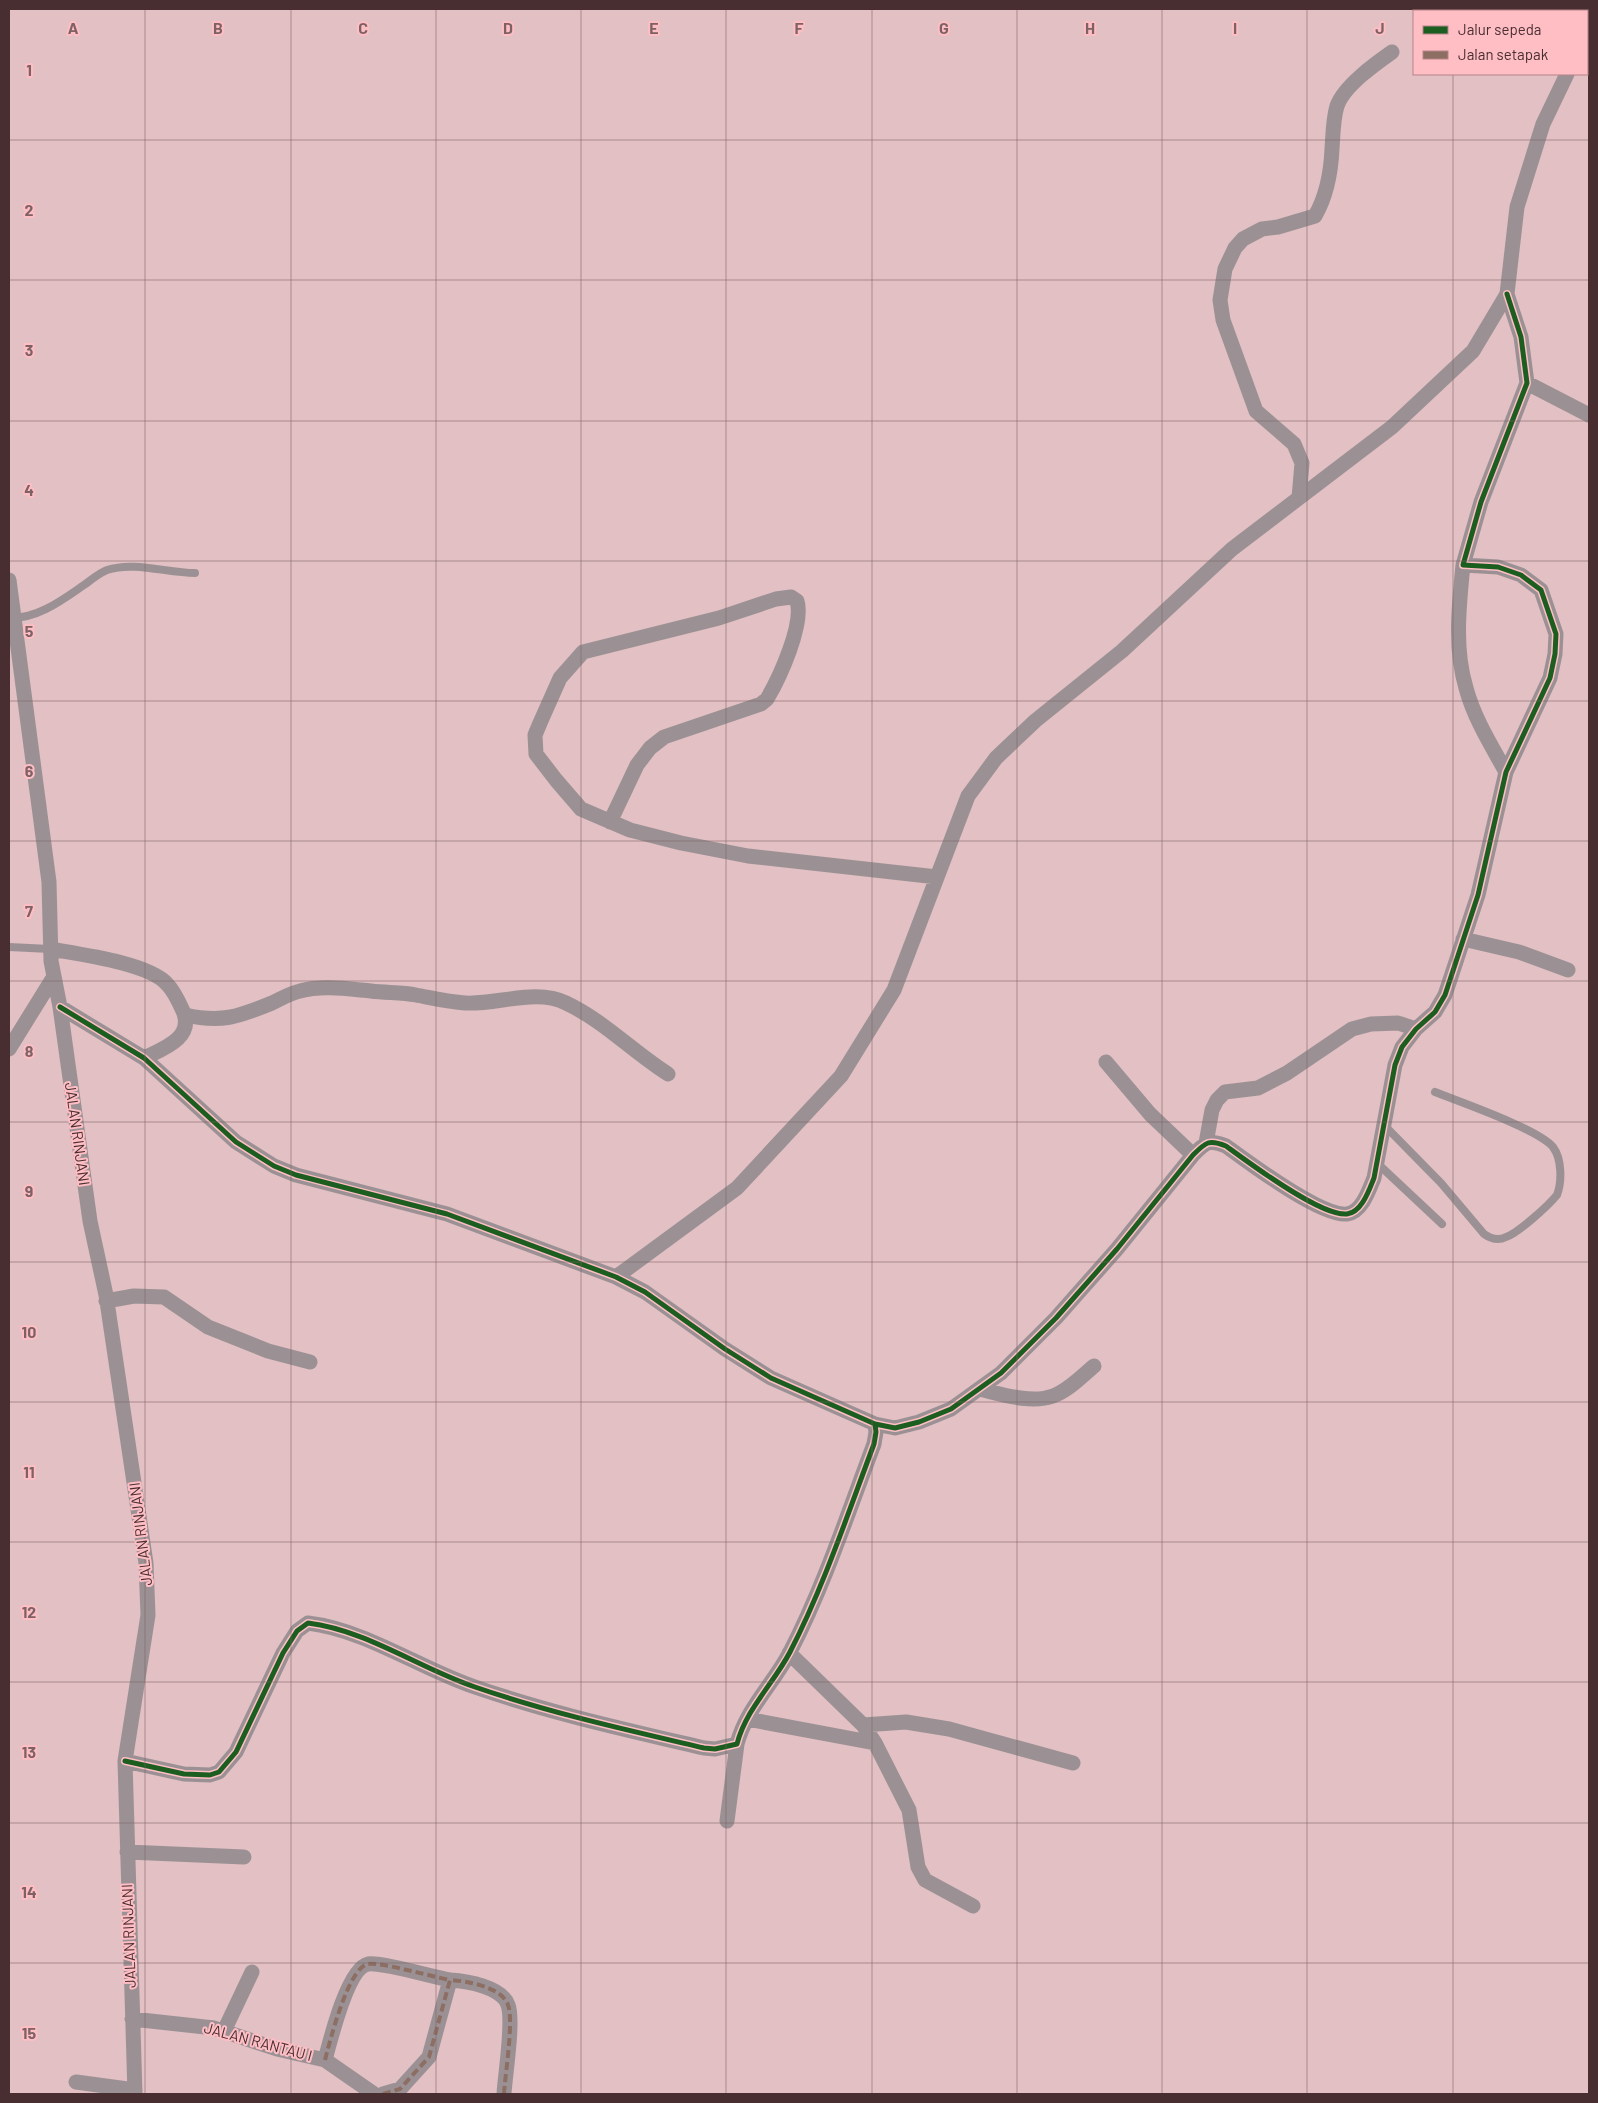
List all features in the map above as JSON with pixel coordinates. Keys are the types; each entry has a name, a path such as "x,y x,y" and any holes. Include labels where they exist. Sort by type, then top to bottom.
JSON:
{"street":[{"path":"1299,498 1302,463 1294,444 1256,411 1223,320 1220,289 1225,268 1235,248 1243,238 1262,229 1278,227 1315,216 1321,206 1326,189 1337,106 1349,88 1374,65 1392,52"},
{"path":"616,1277 736,1188 841,1076 894,990 968,796 996,758 1035,720 1122,651 1232,549 1392,427 1473,351 1507,294 1517,206 1543,124 1567,75"},
{"path":"1506,772 1484,732 1466,689 1460,661 1458,611 1464,565 1481,502 1527,383 1521,337 1507,294"},
{"path":"1527,383 1589,415"},
{"path":"60,1007 144,1058 236,1142 274,1166 296,1175 447,1214 616,1277 644,1292 725,1349 771,1378 875,1424 895,1428 919,1422 952,1409 1001,1373 1056,1318 1117,1249 1193,1155 1206,1143 1215,1142 1226,1146 1292,1192 1316,1204 1346,1214 1355,1211 1368,1193 1374,1178 1385,1126 1395,1065 1402,1047 1416,1029 1435,1012 1445,995 1478,895 1506,772 1550,678 1555,654 1556,634 1541,590 1521,575 1498,567 1464,565"},
{"name":"JALAN RINJANI","path":"9,580 11,618 49,882 50,949 53,978 60,1007 90,1221 106,1301 144,1544 148,1615 125,1761 135,2092"},
{"path":"610,822 637,765 650,748 664,737 761,704 767,699 796,633 800,608 797,600 792,596 776,599 719,618 583,652 560,678 535,735 536,754 581,809 610,822 630,830 681,843 748,856 937,877"},
{"path":"1463,939 1519,952 1568,970"},
{"path":"50,949 113,960 144,970 167,983 184,1015 183,1033 172,1044 144,1058"},
{"path":"9,1049 53,978"},
{"path":"184,1015 206,1020 225,1019 245,1014 299,991 318,989 353,988 414,994 464,1003 498,1002 541,997 564,1002 601,1024 649,1062 668,1074"},
{"path":"1206,1143 1212,1110 1217,1100 1225,1092 1258,1088 1287,1073 1352,1029 1372,1024 1398,1023 1416,1029"},
{"path":"1106,1062 1150,1114 1193,1155"},
{"path":"106,1301 134,1296 164,1297 208,1327 268,1351 310,1362"},
{"path":"979,1389 1035,1399 1053,1396 1075,1382 1094,1366"},
{"path":"727,1821 737,1744 747,1719 790,1653 835,1549 874,1444 875,1424"},
{"path":"125,1761 184,1774 210,1775 219,1772 236,1752 283,1653 297,1631 308,1623 323,1624 390,1650 473,1687 561,1714 704,1748 715,1749 737,1744"},
{"path":"790,1653 863,1725 875,1743 910,1810 916,1841 918,1867 925,1880 973,1906"},
{"path":"747,1719 875,1743"},
{"path":"863,1725 906,1722 949,1729 1073,1763"},
{"path":"127,1852 244,1857"},
{"path":"325,2060 341,2003 358,1970 364,1966 379,1965 450,1980 480,1984 498,1994 508,2004 510,2018 504,2094"},
{"path":"224,2032 252,1972"},
{"path":"383,2094 400,2089 429,2057 450,1980"},
{"name":"JALAN RANTAU I","path":"132,2019 214,2028 276,2049 325,2060 374,2094"},
{"path":"76,2082 135,2092"}],"lane":[{"path":"11,618 37,614 57,603 104,571 115,568 129,567 178,573 195,573"},
{"path":"9,947 50,949"},
{"path":"1385,1126 1441,1183 1484,1234 1490,1238 1497,1239 1505,1238 1514,1233 1557,1195 1560,1188 1559,1160 1553,1147 1516,1125 1435,1092"},
{"path":"1377,1163 1442,1224"}],"marked path":[{"path":"325,2060 341,2006 347,1991 361,1968 368,1964 375,1964 450,1980"},
{"path":"383,2094 400,2089 429,2057 450,1980 491,1989 499,1994 508,2005 510,2035 504,2094"}],"cycle path":[{"path":"875,1424 895,1428 919,1422 951,1409 1001,1373 1056,1318 1117,1249 1193,1155 1208,1143 1212,1142 1226,1146 1285,1187 1320,1207 1335,1213 1347,1214 1352,1212 1364,1200 1374,1178 1395,1065 1402,1047 1416,1029 1435,1012 1445,995 1478,895 1506,772 1550,678 1555,654 1556,634 1541,590 1521,575 1498,567 1463,565 1481,502 1527,383 1521,337 1507,294"},
{"path":"60,1007 144,1058 236,1142 274,1166 296,1175 447,1214 616,1277 645,1292 725,1349 771,1378 875,1424 876,1432 874,1444 814,1601 790,1652 747,1719 737,1744 715,1749 704,1748 532,1705 475,1687 351,1633 308,1623 297,1631 283,1653 236,1752 219,1772 210,1775 184,1774 125,1761"}]}
